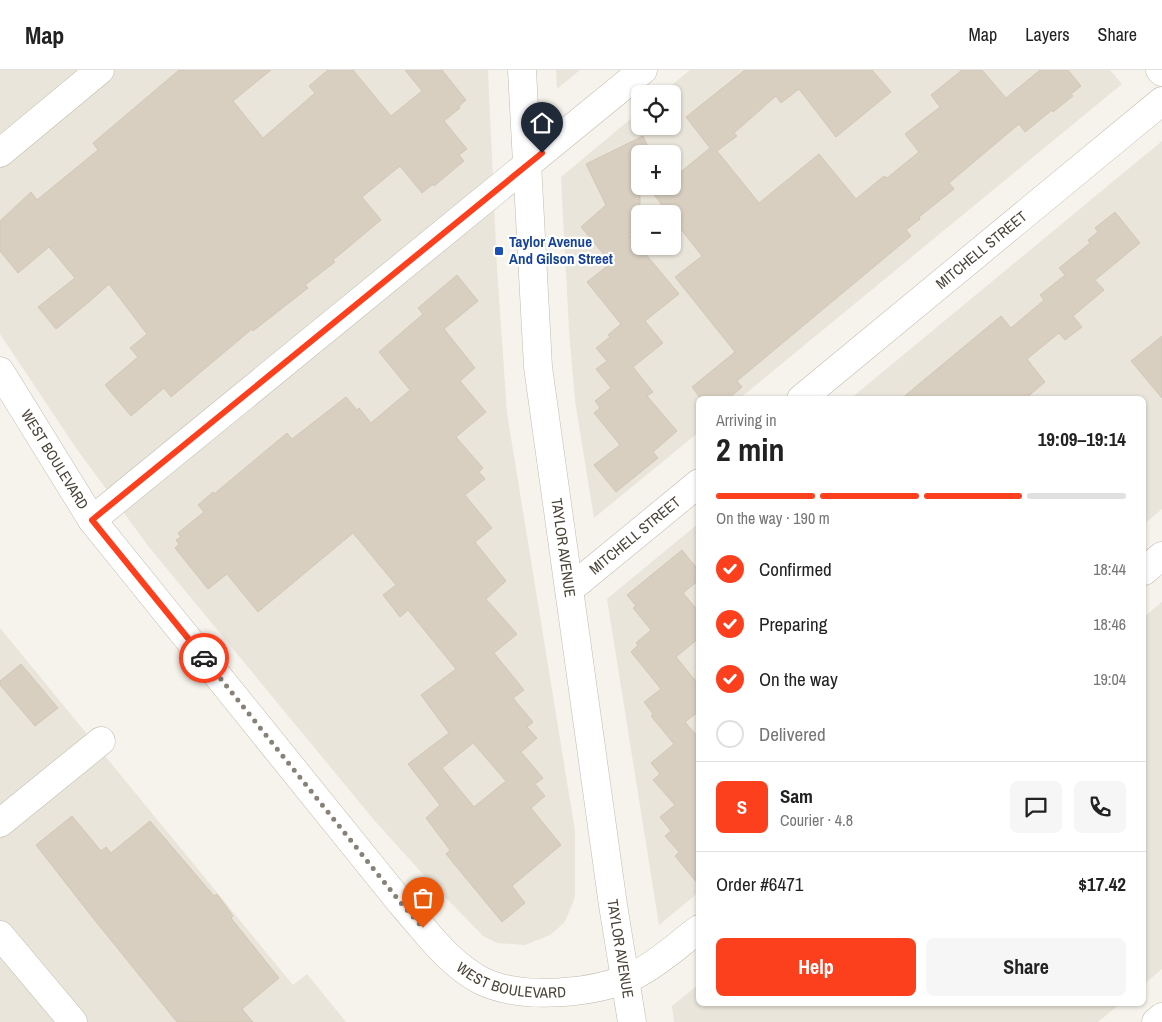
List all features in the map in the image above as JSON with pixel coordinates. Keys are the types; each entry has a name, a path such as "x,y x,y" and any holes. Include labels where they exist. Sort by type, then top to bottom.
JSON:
{"street":[{"path":"0,153 100,70"},
{"name":"TAYLOR AVENUE","path":"522,70 538,367 632,1022"},
{"path":"92,520 643,70"},
{"name":"MITCHELL STREET","path":"805,396 1162,101"},
{"name":"WEST BOULEVARD","path":"0,371 92,520 401,903 451,959 480,980 493,986 521,991 567,991 599,986 625,979 651,966 696,930"},
{"name":"MITCHELL STREET","path":"570,589 696,485"},
{"path":"1146,569 1162,556"},
{"path":"0,823 100,741"},
{"path":"0,934 73,1022"},
{"path":"1156,1022 1162,1017"}],"shaded area":[{"path":"0,70 488,70 497,268 507,413 575,831 575,896 564,923 550,935 525,945 497,943 483,936 421,872 374,820 149,547 76,448 0,334"},
{"path":"556,70 580,70 557,89"},
{"path":"690,70 1110,70 1122,84 743,396 696,396 696,434 594,518 575,401 569,331 561,177 631,119 631,135 681,135 681,85 672,85"},
{"path":"1162,141 1162,509 1146,522 1146,396 854,396"},
{"path":"696,525 696,894 659,925 607,599"},
{"path":"1162,602 1162,969 1146,982 1146,615"},
{"path":"0,628 293,985 307,974 346,1022 0,1022"},
{"path":"696,986 696,1006 1118,1006 1098,1022 674,1022 672,1006"}],"building":[{"path":"179,70 271,70 233,101 263,138 315,93 309,86 328,70 353,70 391,116 422,91 405,70 442,70 466,100 459,106 460,108 444,121 467,149 459,155 464,161 434,186 433,184 422,193 400,166 362,197 381,220 333,260 335,262 305,285 308,288 253,331 252,329 171,397 164,388 131,416 105,385 138,357 130,348 147,334 109,284 56,329 38,307 75,278 49,247 18,273 0,251 0,221 31,192 37,200 98,150 93,143"},
{"path":"745,70 872,70 891,92 836,137 799,89 781,103 776,96 734,133 737,136 717,151 759,203 819,154 856,199 884,176 887,178 919,152 905,134 940,107 931,95 962,70 982,70 1006,98 1040,70 1068,70 1081,86 1071,94 1073,96 1025,132 1019,124 949,183 954,189 906,230 911,236 737,381 742,387 732,396 699,396 692,387 735,352 675,277 702,256 681,229 681,205 662,205 654,195 681,195 681,172 710,148 686,117"},
{"path":"643,136 647,145 631,145 631,195 640,195 640,205 631,205 631,232 629,234 631,236 631,255 646,255 679,294 645,321 663,343 633,367 653,392 647,396 677,431 653,452 658,458 616,492 594,465 620,445 594,413 600,408 595,401 611,388 596,369 607,361 596,348 610,337 608,335 621,324 587,282 611,263 581,227 606,205 586,164"},
{"path":"1115,212 1140,243 1095,280 1104,290 1073,316 1082,327 1065,340 1059,333 1027,359 1045,382 1029,396 905,396 1001,316 1011,328 1044,300 1040,295 1065,275 1059,268 1090,243 1088,240 1098,232 1095,228"},
{"path":"457,275 478,301 444,329 475,368 460,381 486,412 456,437 483,468 479,472 485,479 465,495 492,528 475,542 506,581 486,599 517,634 494,653 524,690 513,698 533,722 527,727 537,738 521,752 543,778 535,784 545,796 531,808 561,845 512,886 525,903 502,922 446,854 450,850 426,818 440,805 408,764 449,733 421,695 456,669 408,610 400,617 383,595 396,585 353,533 258,612 227,574 208,589 175,548 179,544 176,540 181,537 178,533 204,512 198,505 213,492 214,494 287,433 292,439 346,397 357,410 359,408 371,423 410,390 379,352 423,314 418,308","holes":["473,743 506,781 474,807 442,768"]},
{"path":"1162,336 1162,398 1131,361"},
{"path":"682,550 696,567 696,582 683,593 696,608 696,640 676,657 696,681 696,713 685,722 696,735 696,881 675,856 679,852 665,836 671,831 660,817 675,805 653,780 660,774 651,763 674,744 651,716 653,714 644,702 661,689 631,652 638,645 636,643 651,630 633,608 636,606 627,595"},
{"path":"21,664 58,708 35,726 0,685 0,681"},
{"path":"72,816 101,851 106,847 111,853 150,821 214,896 217,894 233,916 231,918 279,978 242,1009 253,1022 177,1022 36,845"}],"way so far":[{"path":"204,658 423,928"}],"place":[{"name":"Taylor Avenue And Gilson Street","path":"499,251"}],"route":[{"path":"204,658 92,520 542,153"}]}
